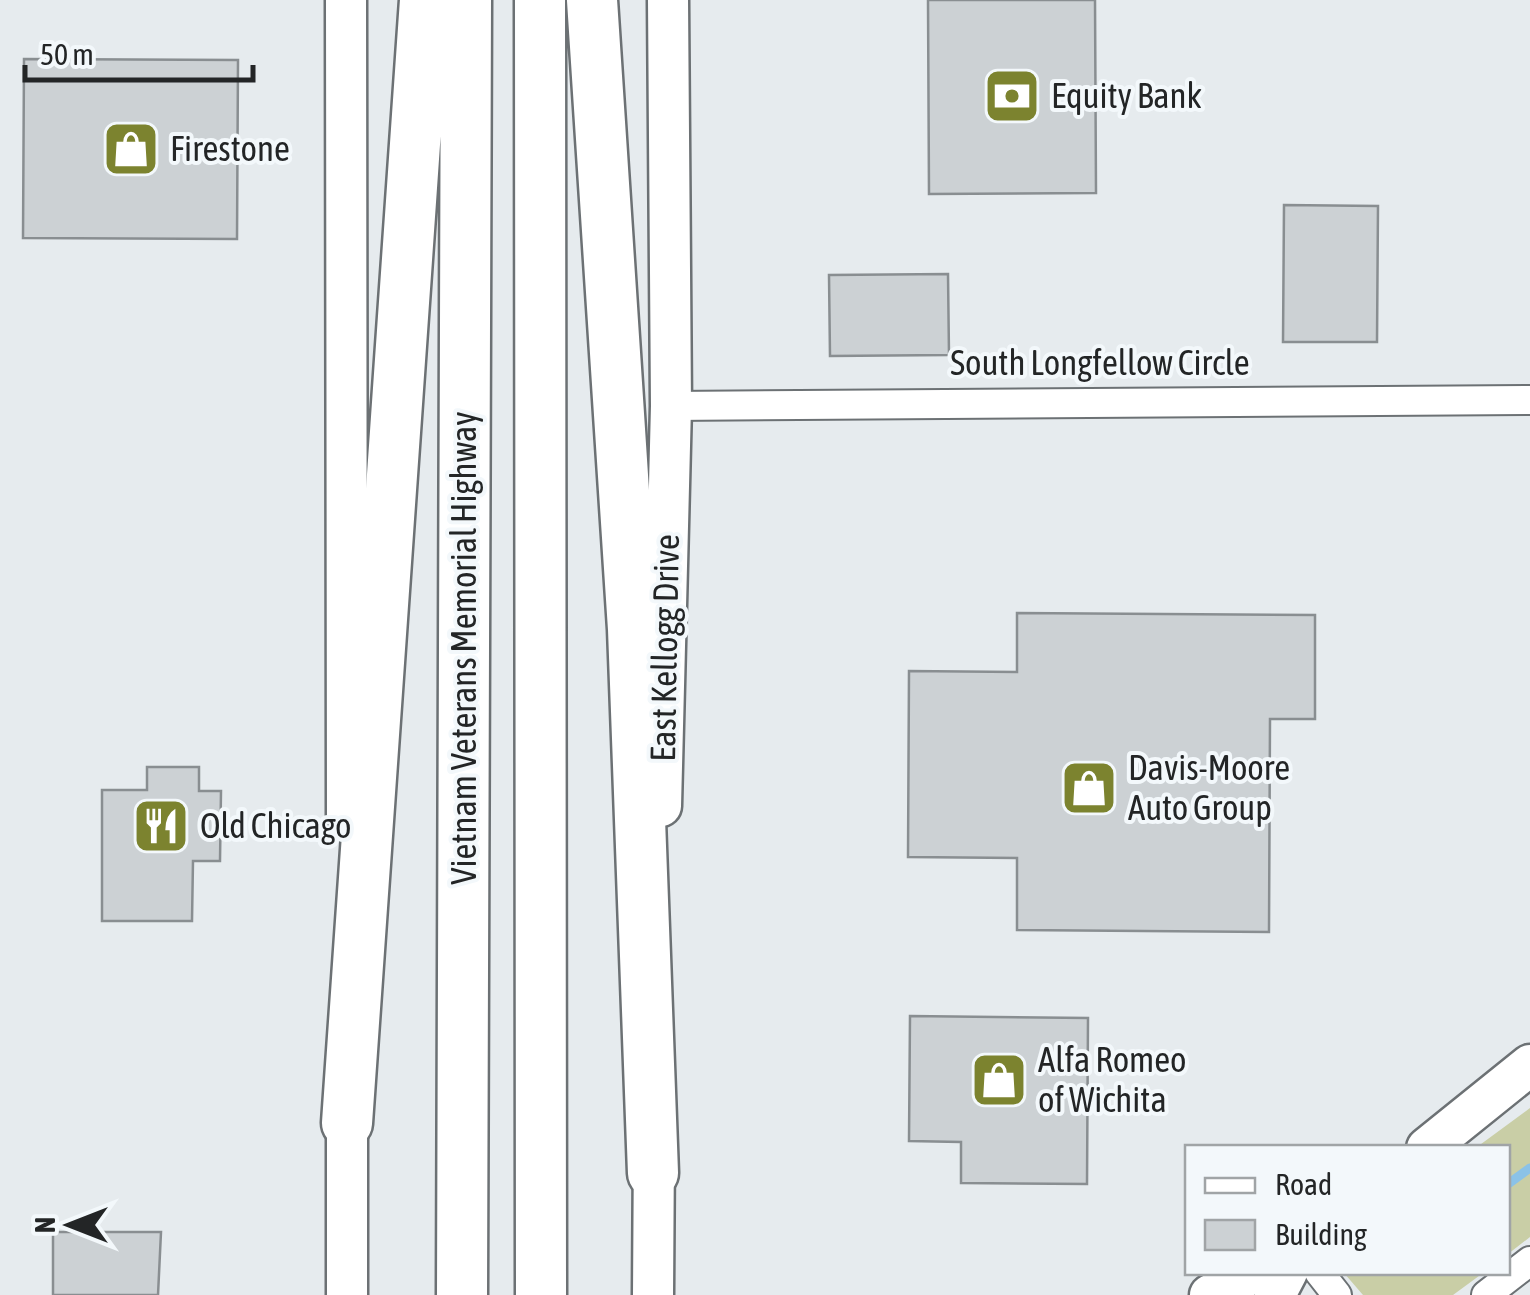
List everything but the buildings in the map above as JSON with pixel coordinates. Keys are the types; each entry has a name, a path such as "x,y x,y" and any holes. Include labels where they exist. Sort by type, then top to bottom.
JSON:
{"highway":[{"path":"348,1122 425,0"},
{"name":"Vietnam Veterans Memorial Highway","path":"462,1295 466,0"},
{"path":"540,0 541,1295"},
{"path":"592,0 633,630 653,1173"}],"main road":[{"path":"346,0 347,1295"},
{"name":"East Kellogg Drive","path":"653,1295 671,406 668,0"},
{"path":"1431,1145 1530,1065"},
{"path":"1210,1295 1248,1275"}],"street":[{"name":"South Longfellow Circle","path":"671,406 1530,400"},
{"path":"1486,1295 1530,1261"},
{"path":"1321,1275 1337,1295"}],"green space":[{"path":"1530,1108 1530,1237 1510,1252 1510,1145 1480,1145"},
{"path":"1346,1275 1480,1275 1453,1295 1363,1295"}],"waterway":[{"path":"1510,1183 1530,1168"}],"place":[{"name":"Equity Bank","path":"1012,96"},
{"name":"Firestone","path":"131,149"},
{"name":"Davis-Moore Auto Group","path":"1089,788"},
{"name":"Old Chicago","path":"161,826"},
{"name":"Alfa Romeo of Wichita","path":"999,1080"}]}
